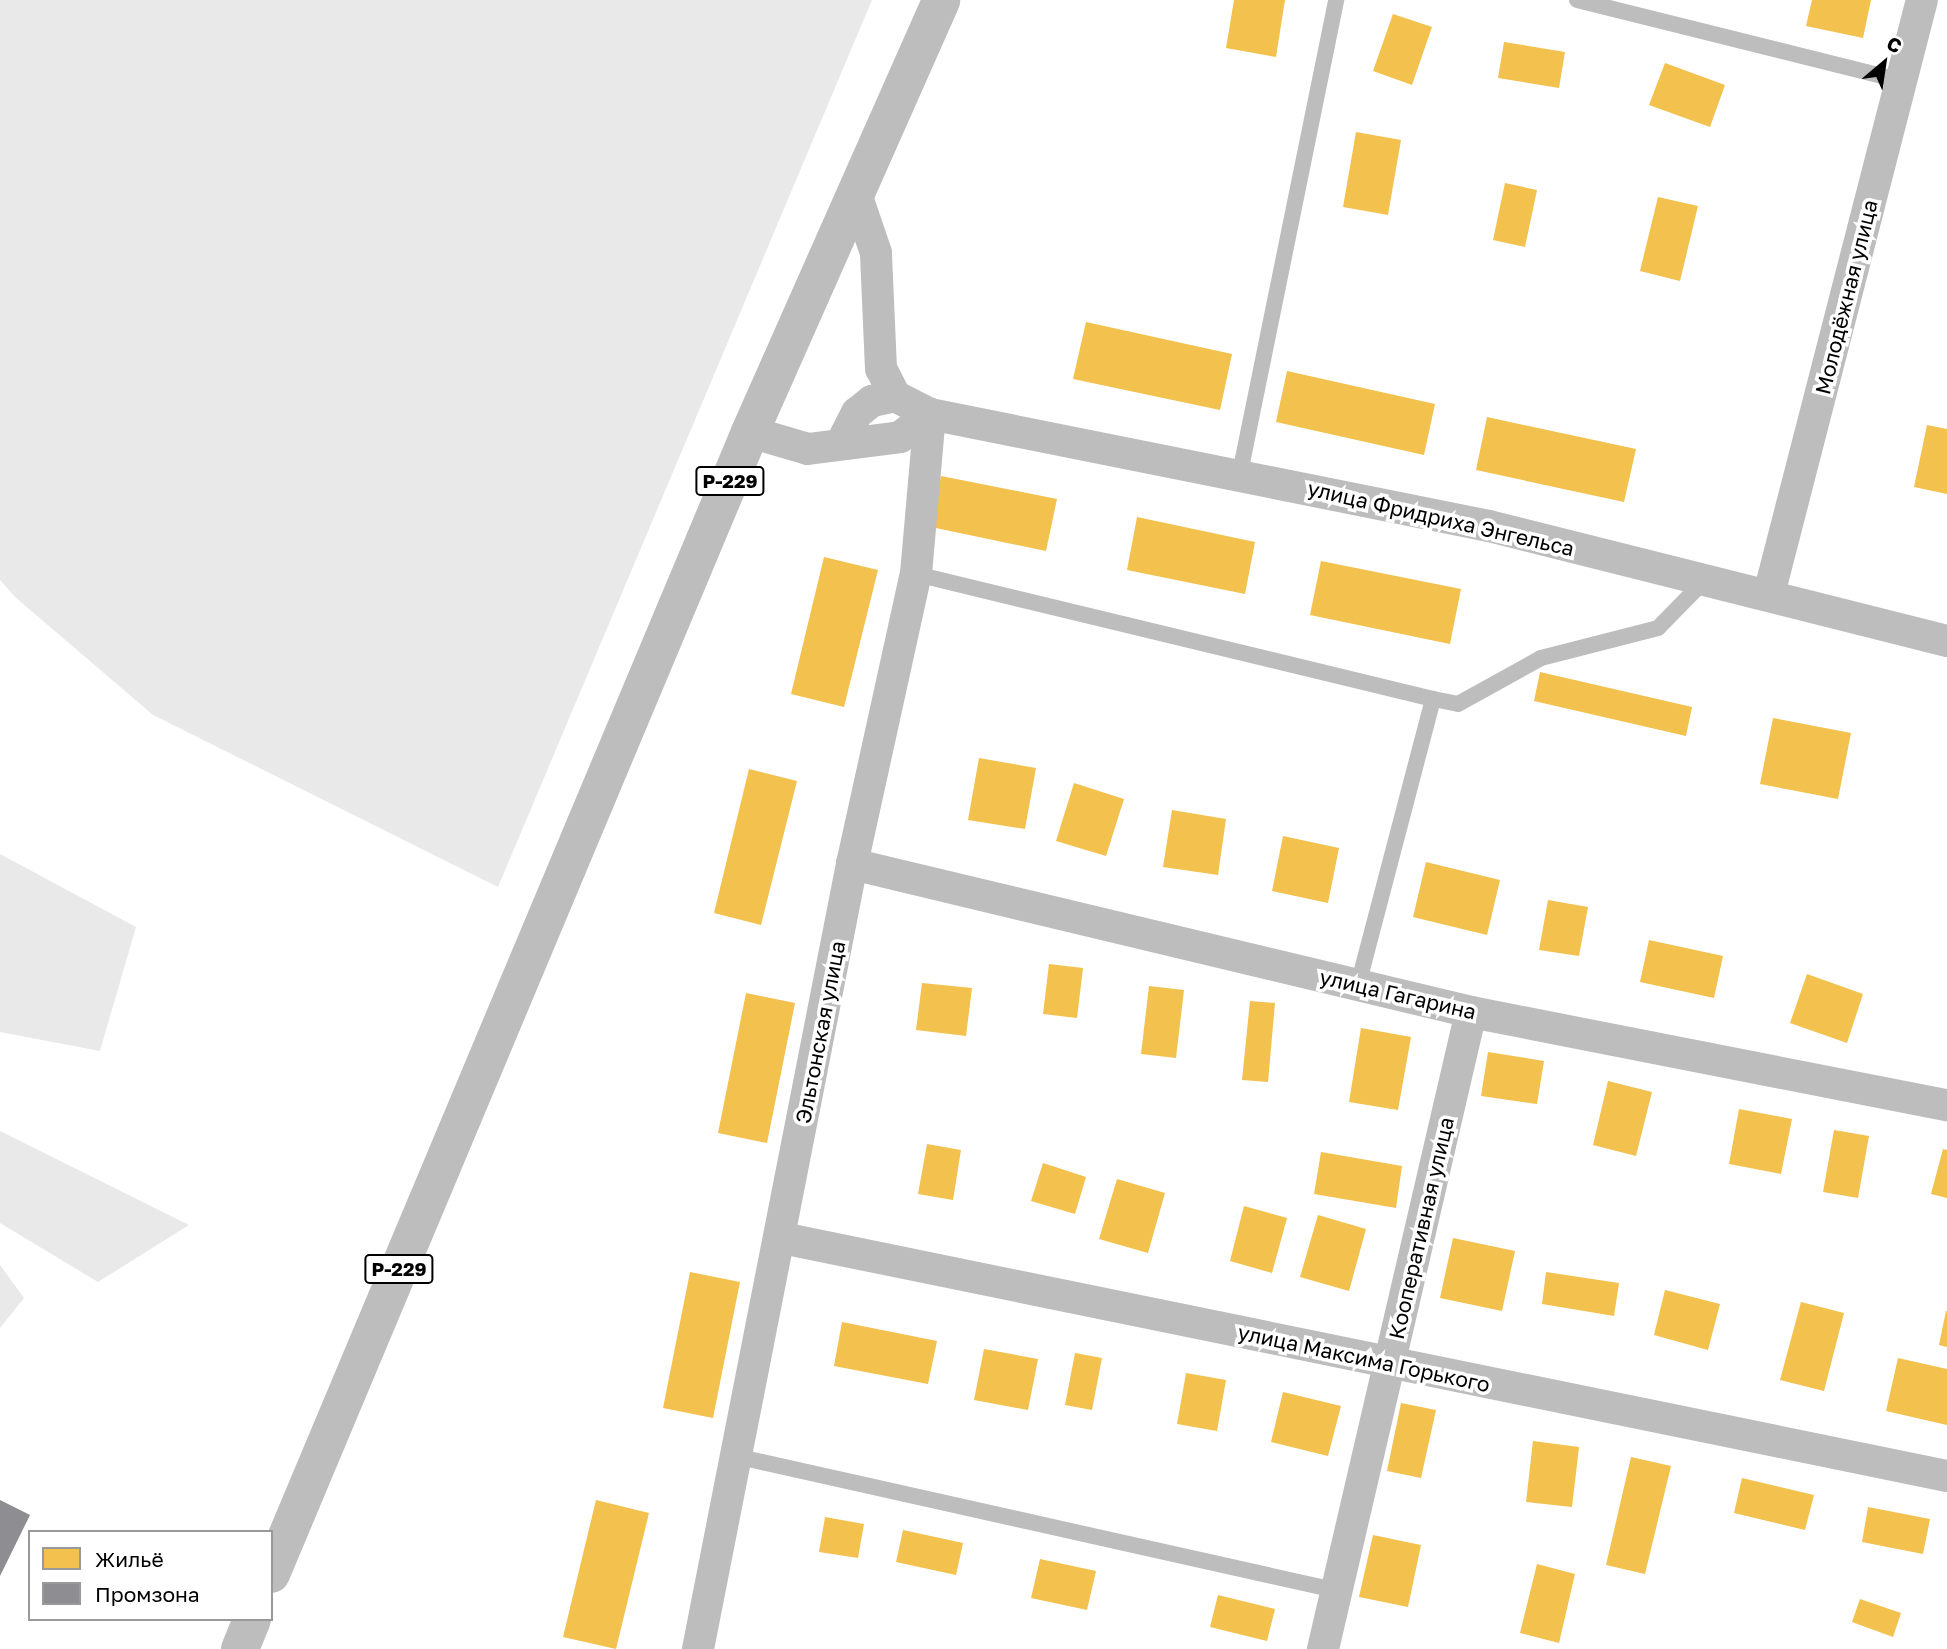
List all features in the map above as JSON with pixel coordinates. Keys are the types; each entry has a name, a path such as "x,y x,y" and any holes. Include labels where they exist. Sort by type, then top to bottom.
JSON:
{"main road":[{"name":"Р-229","path":"273,1569 750,432 941,0"},
{"path":"240,1649 251,1621"}],"street":[{"name":"Молодёжная улица","path":"1769,594 1922,0"},
{"path":"841,444 857,413 872,401 895,396 881,369 876,253 856,194"},
{"name":"улица Фридриха Энгельса","path":"895,396 930,414 1240,473 1489,526 1769,594 1947,642"},
{"path":"750,432 808,449 900,437 930,414"},
{"name":"Эльтонская улица","path":"698,1649 735,1456 782,1238 852,863 916,574 930,414"},
{"name":"улица Гагарина","path":"852,863 1471,1012 1947,1105"},
{"name":"Кооперативная улица","path":"1323,1649 1339,1591 1471,1012"},
{"name":"улица Максима Горького","path":"782,1238 1947,1476"}],"lane":[{"path":"1240,473 1336,0"},
{"path":"1577,0 1902,81"},
{"path":"916,574 1458,704 1541,658 1658,628 1705,580"},
{"path":"1358,985 1433,699"},
{"path":"735,1456 1339,1591"}],"shaded area":[{"path":"0,0 872,0 498,887 153,715 15,597 0,580"},
{"path":"0,854 136,927 100,1051 0,1032"},
{"path":"0,1131 189,1225 98,1282 0,1223"},
{"path":"0,1265 24,1298 0,1328"}],"building: Жильё":[{"path":"1234,0 1285,0 1276,57 1226,48"},
{"path":"1812,0 1871,0 1863,38 1806,26"},
{"path":"1393,14 1432,27 1412,85 1373,71"},
{"path":"1504,42 1565,52 1559,88 1498,78"},
{"path":"1665,63 1725,85 1710,127 1649,105"},
{"path":"1356,132 1401,140 1388,215 1343,207"},
{"path":"1505,183 1537,190 1525,247 1493,240"},
{"path":"1658,197 1698,206 1680,281 1640,271"},
{"path":"1086,322 1232,354 1220,410 1073,379"},
{"path":"1287,371 1435,404 1424,455 1276,422"},
{"path":"1487,417 1636,449 1624,502 1476,470"},
{"path":"1927,425 1947,429 1947,494 1914,487"},
{"path":"941,476 1057,499 1046,551 931,527"},
{"path":"1137,517 1255,542 1245,594 1127,570"},
{"path":"824,557 878,570 844,707 791,694"},
{"path":"1321,561 1461,589 1450,644 1310,615"},
{"path":"1540,672 1692,707 1686,736 1534,701"},
{"path":"1773,718 1851,733 1838,799 1760,784"},
{"path":"979,758 1036,768 1025,829 968,820"},
{"path":"749,769 797,781 761,925 714,913"},
{"path":"1074,783 1124,799 1106,856 1056,841"},
{"path":"1172,810 1226,819 1218,875 1163,867"},
{"path":"1283,836 1339,848 1328,903 1272,891"},
{"path":"1426,862 1500,880 1487,935 1413,917"},
{"path":"1548,900 1588,907 1579,956 1539,950"},
{"path":"1649,940 1723,956 1714,998 1640,982"},
{"path":"1049,964 1083,968 1077,1018 1043,1014"},
{"path":"1807,974 1863,994 1847,1043 1790,1023"},
{"path":"922,983 972,988 966,1036 916,1030"},
{"path":"1149,986 1184,990 1176,1058 1141,1054"},
{"path":"746,993 795,1003 767,1143 718,1133"},
{"path":"1250,1001 1275,1003 1268,1082 1242,1080"},
{"path":"1361,1028 1411,1037 1398,1110 1349,1102"},
{"path":"1488,1052 1544,1061 1537,1104 1481,1096"},
{"path":"1608,1081 1652,1092 1636,1156 1593,1145"},
{"path":"1739,1109 1792,1119 1781,1174 1729,1164"},
{"path":"1834,1130 1869,1136 1858,1198 1823,1192"},
{"path":"927,1144 961,1150 953,1200 918,1194"},
{"path":"1943,1149 1947,1150 1947,1198 1931,1194"},
{"path":"1321,1152 1402,1166 1396,1208 1314,1194"},
{"path":"1043,1163 1086,1177 1075,1214 1031,1201"},
{"path":"1117,1179 1165,1193 1148,1253 1099,1239"},
{"path":"1244,1206 1287,1218 1272,1273 1230,1261"},
{"path":"1318,1215 1366,1229 1349,1291 1300,1277"},
{"path":"1453,1238 1515,1251 1502,1311 1440,1298"},
{"path":"690,1272 740,1282 713,1418 663,1408"},
{"path":"1546,1272 1619,1283 1614,1316 1542,1304"},
{"path":"1665,1290 1720,1304 1708,1350 1654,1335"},
{"path":"1801,1302 1844,1313 1824,1391 1780,1380"},
{"path":"1947,1311 1947,1347 1939,1345"},
{"path":"842,1322 937,1341 928,1384 834,1366"},
{"path":"984,1349 1038,1359 1028,1410 974,1400"},
{"path":"1075,1353 1102,1358 1092,1410 1065,1405"},
{"path":"1898,1358 1947,1369 1947,1425 1886,1411"},
{"path":"1186,1373 1226,1380 1217,1431 1177,1424"},
{"path":"1283,1392 1341,1406 1328,1456 1271,1442"},
{"path":"1401,1403 1436,1410 1421,1478 1387,1471"},
{"path":"1533,1441 1579,1447 1572,1507 1526,1502"},
{"path":"1631,1457 1671,1466 1645,1574 1606,1565"},
{"path":"1742,1478 1814,1495 1805,1530 1734,1513"},
{"path":"596,1500 649,1513 616,1649 563,1637"},
{"path":"1868,1507 1930,1519 1923,1554 1862,1542"},
{"path":"825,1517 864,1524 858,1558 819,1552"},
{"path":"903,1530 963,1543 956,1575 896,1562"},
{"path":"1373,1535 1421,1545 1408,1607 1359,1597"},
{"path":"1040,1559 1096,1571 1087,1610 1031,1598"},
{"path":"1537,1564 1575,1574 1559,1643 1520,1633"},
{"path":"1218,1595 1275,1609 1267,1641 1210,1627"},
{"path":"1860,1599 1901,1613 1893,1637 1852,1622"}],"building: Промзона":[{"path":"0,1500 30,1515 0,1576"}]}
